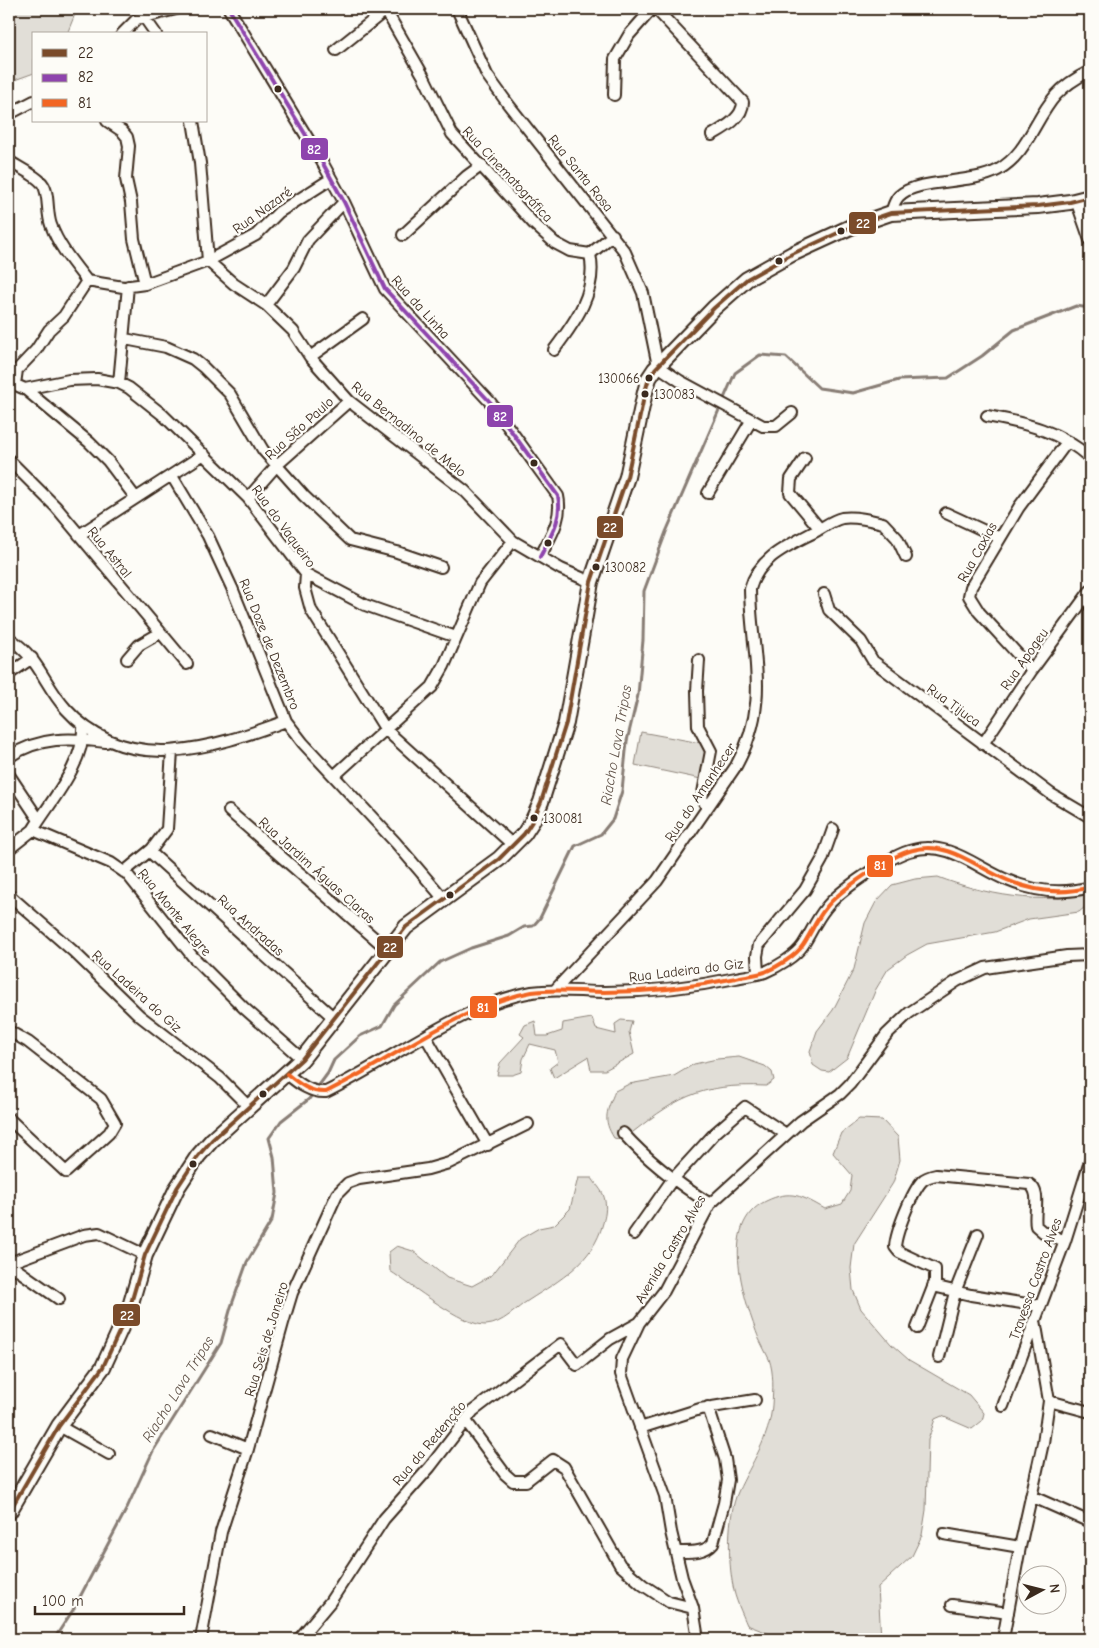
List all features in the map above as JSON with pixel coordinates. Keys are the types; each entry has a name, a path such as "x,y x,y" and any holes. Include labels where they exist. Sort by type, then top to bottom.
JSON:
{"main road":[{"path":"9,1512 59,1426 103,1367 130,1310 145,1255 177,1188 198,1156 248,1106 302,1059 406,926 500,859 514,846 533,820 557,753 575,681 591,582 627,477 649,378 658,366 714,308 747,279 831,235 890,213 1038,206 1090,197"}],"street":[{"path":"124,32 141,15 176,9"},
{"name":"Rua da Linha","path":"229,9 344,202 384,289 491,402 558,496 560,506 557,524 540,557"},
{"path":"336,50 386,9"},
{"name":"Rua Cinematográfica","path":"386,9 452,134 533,223 555,243 570,251 590,254"},
{"name":"Rua Santa Rosa","path":"457,9 487,75 625,252 643,293 658,366"},
{"path":"614,95 615,59 629,36 652,9"},
{"path":"656,9 743,102 742,109 729,125 712,135"},
{"path":"141,15 154,32"},
{"path":"890,213 895,201 908,190 977,178 1010,162 1029,140 1056,95 1071,82 1090,71"},
{"path":"9,114 32,102"},
{"path":"108,122 122,131 130,146 126,180 131,202 134,239 145,284"},
{"path":"9,162 40,180 44,185 47,213 51,226 68,257 86,281 102,285 128,286 145,284 208,261 201,171 193,122"},
{"path":"403,235 467,176 482,165"},
{"name":"Rua Nazaré","path":"208,261 256,235 279,212 331,179"},
{"path":"1076,200 1090,240"},
{"path":"266,305 294,268 308,240 344,202"},
{"path":"554,350 583,307 589,290 593,266 590,254 613,235"},
{"name":"Rua Bernadino de Melo","path":"208,261 227,278 266,305 293,331 310,357 349,401 465,491 513,541 540,557 591,582"},
{"path":"86,281 64,316 49,330 36,350 17,370 12,383 25,389 89,442 108,461 135,497"},
{"path":"119,383 125,339 128,286"},
{"path":"310,357 362,319"},
{"path":"125,339 166,348 193,359 203,366 230,394 262,450 304,496 350,540 397,552 441,567"},
{"path":"658,366 680,381 751,421 770,427 792,413"},
{"name":"Rua do Vaqueiro","path":"25,389 69,380 97,379 119,383 145,399 204,454 248,498 306,574 305,588 311,610 386,730 514,846"},
{"name":"Rua São Paulo","path":"248,498 277,465 349,401"},
{"path":"987,416 1047,430 1090,458"},
{"path":"708,493 751,421"},
{"name":"Rua Caxias","path":"1032,670 999,636 971,602 971,586 1019,507 1067,442"},
{"path":"79,535 204,454"},
{"path":"805,458 791,479 790,493 820,529"},
{"name":"Rua Astral","path":"9,460 56,507 187,664"},
{"name":"Rua Doze de Dezembro","path":"172,476 212,544 286,721 443,898"},
{"path":"946,513 1000,538"},
{"name":"Rua do Amanhecer","path":"555,990 651,887 736,766 747,746 754,726 758,672 750,589 753,578 770,557 834,521 847,518 884,523 897,538 906,557"},
{"path":"334,776 432,687 444,666 480,583 513,541"},
{"path":"306,574 365,605 456,637"},
{"name":"Rua Apogeu","path":"983,744 1032,670 1090,591"},
{"name":"Rua Tijuca","path":"824,594 829,610 861,640 873,661 1051,794 1090,817"},
{"path":"127,658 139,645 160,633"},
{"path":"9,638 32,658 55,695 83,726 100,738 113,743"},
{"path":"9,674 32,658"},
{"path":"700,660 696,692 698,726 711,751 702,798 707,808"},
{"path":"9,757 32,744 60,739 113,743 152,750 172,751 228,742 286,721"},
{"path":"9,849 33,830 70,774 84,740 83,726"},
{"path":"124,872 150,852 160,841 167,829 172,751"},
{"path":"9,775 39,820"},
{"name":"Rua Jardim Águas Claras","path":"228,811 387,949"},
{"path":"758,974 757,956 760,945 805,890 822,860 833,829"},
{"name":"Rua Monte Alegre","path":"33,830 110,862 124,872 193,957 244,1008 302,1059"},
{"name":"Rua Ladeira do Giz","path":"287,1074 306,1088 317,1092 326,1092 426,1037 503,999 534,992 555,990 606,992 644,990 717,982 758,974 773,968 802,947 814,924 834,899 885,863 912,850 928,847 943,849 961,856 1006,880 1034,889 1061,893 1090,887"},
{"name":"Rua Andradas","path":"150,852 334,1018"},
{"name":"Rua Ladeira do Giz","path":"9,895 78,956 140,1016 220,1078 248,1106"},
{"name":"Avenida Castro Alves","path":"698,1639 693,1608 682,1578 678,1552 671,1532 665,1496 621,1374 622,1359 639,1323 664,1291 710,1204 786,1134 850,1084 887,1034 909,1013 957,981 986,968 1067,956 1090,955"},
{"path":"9,1031 28,1042 101,1100 115,1123 109,1133 66,1172 9,1119"},
{"path":"426,1037 488,1145"},
{"path":"634,1234 672,1180 715,1133 744,1107 786,1134"},
{"name":"Rua Seis de Janeiro","path":"201,1639 222,1532 248,1449 292,1293 337,1194 348,1183 359,1179 428,1169 449,1163 528,1124"},
{"path":"623,1133 645,1158 672,1180 710,1204"},
{"name":"Travessa Castro Alves","path":"1003,1406 1065,1241 1090,1161"},
{"path":"917,1328 933,1286 935,1269 899,1252 895,1246 919,1185 929,1176 936,1175 1029,1184 1035,1189 1036,1195 1036,1226 1043,1232 1065,1241"},
{"path":"9,1263 84,1235 99,1233 145,1255"},
{"path":"939,1357 955,1292 978,1234"},
{"path":"9,1263 59,1299"},
{"path":"933,1286 955,1292 1040,1306"},
{"path":"1003,1639 1020,1547 1043,1443 1049,1401 1035,1320"},
{"name":"Rua da Redenção","path":"299,1639 330,1602 384,1520 430,1467 473,1411 561,1344 577,1365 610,1339 639,1323"},
{"path":"640,1428 708,1408 755,1400"},
{"path":"1049,1401 1090,1412"},
{"path":"678,1552 697,1551 709,1547 712,1543 727,1491 728,1480 724,1459 708,1408"},
{"path":"466,1421 505,1474 513,1481 526,1481 553,1460 564,1467 620,1565 643,1585 669,1602 693,1608"},
{"path":"59,1426 109,1454"},
{"path":"212,1434 248,1449"},
{"path":"1031,1496 1090,1522"},
{"path":"944,1534 1020,1547"},
{"path":"952,1605 1008,1613"}],"shaded area":[{"path":"9,9 77,9 68,32 32,32 32,74 9,82"},
{"path":"641,732 706,744 701,779 635,765"},
{"path":"938,877 974,889 1013,896 1053,898 1072,897 1090,893 1090,903 1079,912 1029,919 995,932 927,944 907,955 888,969 876,989 847,1058 829,1072 822,1071 813,1065 810,1051 817,1031 833,1010 854,969 865,923 876,902 892,885 915,879"},
{"path":"592,1018 596,1029 616,1034 615,1024 621,1020 632,1021 629,1032 634,1054 605,1070 591,1070 588,1057 554,1078 550,1068 558,1062 555,1050 530,1044 523,1059 521,1072 512,1075 497,1075 500,1063 524,1037 520,1034 525,1025 535,1021 537,1036 547,1036 562,1031 563,1023"},
{"path":"739,1057 765,1066 772,1072 774,1080 766,1086 722,1087 688,1096 657,1114 623,1140 614,1138 608,1125 607,1115 615,1091 629,1084 674,1076 694,1064"},
{"path":"859,1119 882,1120 898,1137 900,1160 893,1183 854,1244 851,1268 853,1290 861,1309 891,1344 909,1360 969,1395 984,1413 982,1421 972,1429 942,1416 935,1419 928,1440 926,1510 922,1535 912,1556 878,1587 881,1639 783,1639 747,1625 735,1596 731,1576 729,1552 730,1526 734,1502 768,1428 773,1388 769,1359 753,1323 742,1285 739,1245 742,1227 751,1212 775,1197 783,1195 796,1196 825,1209 842,1204 850,1191 852,1175 833,1153 841,1133"},
{"path":"578,1178 592,1178 602,1192 605,1201 603,1223 592,1249 574,1269 498,1322 486,1325 476,1324 464,1319 437,1304 390,1271 389,1252 397,1246 413,1251 447,1278 472,1286 492,1275 520,1239 539,1228 554,1225 570,1209"}],"waterway":[{"name":"Riacho Lava Tripas","path":"54,1639 73,1610 126,1510 153,1451 221,1343 247,1262 272,1220 277,1193 274,1157 269,1138 281,1121 309,1099 328,1073 334,1060 360,1036 382,1026 394,1005 440,962 471,948 509,936 524,927 533,926 540,918 575,846 601,834 613,819 622,791 627,741 638,695 643,640 644,591 666,532 735,373 760,355 786,357 819,388 853,393 899,380 948,378 982,356 1014,330 1076,306 1090,308"}],"transit line":[{"name":"82","path":"229,9 321,160 344,202 385,289 491,403 558,496 559,512 557,520 540,557"},
{"name":"22","path":"9,1512 59,1426 103,1367 129,1310 145,1255 177,1188 198,1156 212,1140 302,1059 406,927 499,859 524,834 533,820 541,802 566,723 591,582 627,477 645,392 649,378 655,369 714,308 747,279 792,254 853,226 891,213 1038,206 1070,202 1090,197"},
{"name":"81","path":"287,1074 310,1089 326,1092 453,1021 506,998 532,992 550,990 605,992 654,990 704,984 765,972 786,961 800,949 822,913 841,893 879,866 903,853 913,850 926,848 950,852 1007,880 1038,890 1069,891 1090,887"}],"place":[{"name":"130066","path":"649,378"},
{"name":"130083","path":"645,394"},
{"name":"130082","path":"596,567"},
{"name":"130081","path":"534,818"}]}
